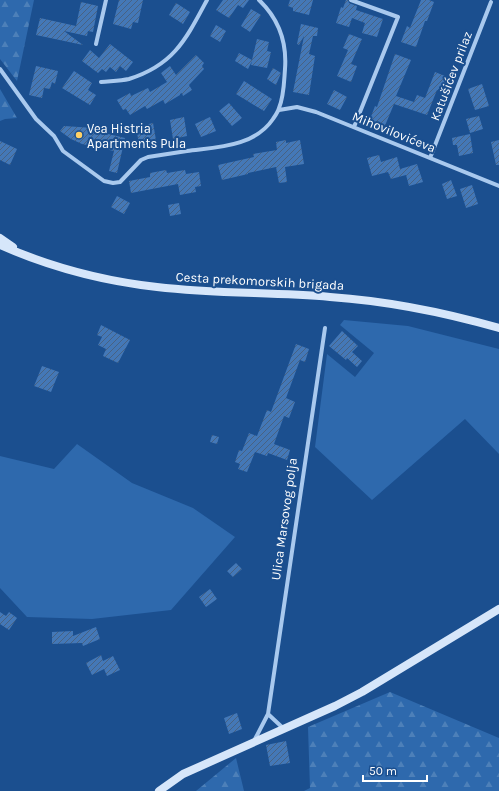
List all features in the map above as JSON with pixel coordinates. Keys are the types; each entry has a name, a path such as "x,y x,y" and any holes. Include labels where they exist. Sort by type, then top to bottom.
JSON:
{"main road":[{"name":"Cesta prekomorskih brigada","path":"0,238 21,254"},
{"name":"Cesta prekomorskih brigada","path":"0,245 21,254 70,270 119,282 170,288 328,296 367,300 430,310 499,328"},
{"path":"159,791 183,774 335,706 362,692 499,609"}],"street":[{"path":"96,44 106,0"},
{"path":"101,82 127,79 151,71 165,61 178,50 207,0"},
{"path":"0,69 36,119 54,136 63,151 104,180 113,184 120,182 141,160 148,157 220,147 239,142 256,136 269,124 279,110 284,88 286,64 283,38 279,26 260,0"},
{"path":"351,0 398,16 354,127"},
{"name":"Katušićev prilaz","path":"430,158 491,2"},
{"name":"Mihovilovićeva","path":"279,110 297,107 310,110 499,186"},
{"name":"Ulica Marsovog polja","path":"253,743 268,714 325,328"},
{"path":"268,714 284,729"}],"green space":[{"path":"0,0 34,0 17,81 0,59"},
{"path":"0,89 17,118 0,121"},
{"path":"344,320 408,326 499,349 499,454 465,419 372,500 315,447 327,354 355,377 374,353 340,325"},
{"path":"77,444 132,483 193,508 235,537 171,610 92,619 27,617 0,588 0,456 54,469"},
{"path":"390,692 499,738 499,791 304,791 310,788 308,727"},
{"path":"236,758 244,791 196,791"}],"building":[{"path":"119,0 143,0 138,23 133,22 131,29 113,24"},
{"path":"223,0 249,0 243,8 238,5 229,18 216,10"},
{"path":"290,0 313,0 309,15 293,11 293,8 288,6"},
{"path":"346,0 357,6 356,10 383,19 377,37 362,33 365,23 352,18 349,27 336,23 341,7 343,8"},
{"path":"421,0 429,0 434,2 427,21 425,21 416,47 401,42 407,26 410,28"},
{"path":"81,2 98,6 93,32 88,31 87,36 64,31 83,45 36,35 40,18 76,26"},
{"path":"176,3 190,12 183,24 169,15"},
{"path":"251,9 261,15 250,32 241,26"},
{"path":"301,24 318,28 317,36 313,36 309,54 315,56 309,95 293,92 304,36 299,45 297,44"},
{"path":"216,25 226,31 220,42 210,36"},
{"path":"349,34 362,39 351,64 357,66 351,82 337,76 348,50 343,48"},
{"path":"257,39 269,42 267,51 271,52 267,68 251,65 252,61 248,69 235,61 239,53 252,60"},
{"path":"110,44 133,62 126,71 120,66 116,72 110,67 106,72 102,69 98,73 82,61 90,50 99,58"},
{"path":"395,54 411,60 396,96 414,102 417,95 425,98 435,72 450,78 444,93 437,90 427,115 394,104 384,128 369,122 375,106 377,107"},
{"path":"196,55 204,63 202,66 204,69 189,85 192,90 183,96 182,93 180,94 165,104 163,100 147,109 145,106 130,115 126,109 123,110 117,100 130,93 131,96 148,88 150,92 167,82 161,73 170,66 176,75"},
{"path":"36,66 58,71 55,84 52,82 50,89 44,88 42,98 29,95"},
{"path":"273,68 281,73 276,85 267,79"},
{"path":"74,71 92,83 88,90 96,95 90,105 62,88"},
{"path":"244,81 272,99 264,111 236,94"},
{"path":"482,84 489,106 475,110 468,89"},
{"path":"334,90 347,97 340,110 327,104"},
{"path":"229,103 242,118 232,126 219,111"},
{"path":"479,116 483,129 470,133 466,119"},
{"path":"184,117 187,136 173,139 170,120"},
{"path":"210,117 216,131 201,137 195,124"},
{"path":"153,123 156,140 139,144 136,127"},
{"path":"64,126 94,128 94,130 101,132 98,134 104,133 125,138 117,173 109,171 114,151 82,144 71,139 60,131"},
{"path":"470,134 473,153 459,156 457,145 453,145 452,138"},
{"path":"286,140 286,143 300,140 304,164 285,167 287,182 279,183 276,167 222,180 218,165 254,157 253,154 277,150 276,142"},
{"path":"499,140 499,165 496,165 491,142"},
{"path":"0,141 17,149 10,165 0,160"},
{"path":"379,155 381,162 397,157 400,169 417,164 423,182 409,186 406,175 391,179 388,172 372,176 367,158"},
{"path":"166,170 167,173 185,170 186,174 199,172 201,186 195,187 196,192 180,195 178,184 131,193 129,181 150,177 150,173"},
{"path":"451,180 457,196 447,199 442,184"},
{"path":"472,185 478,204 466,208 460,189"},
{"path":"117,196 130,203 124,214 111,207"},
{"path":"179,203 181,214 170,216 168,205"},
{"path":"101,325 130,340 118,363 103,356 106,349 98,345 102,337 97,335"},
{"path":"342,331 358,346 352,352 362,361 357,367 329,346"},
{"path":"296,344 309,349 305,362 300,360 286,398 295,402 289,418 284,416 274,444 290,450 287,460 268,453 267,456 255,452 247,472 238,469 240,464 235,462 239,450 242,451 249,433 257,436 267,410 271,412"},
{"path":"42,366 59,372 51,392 34,386"},
{"path":"212,435 219,437 217,444 210,442"},
{"path":"236,563 242,569 233,577 227,571"},
{"path":"210,589 217,599 206,607 199,597"},
{"path":"0,612 6,616 9,612 17,618 9,630 0,624"},
{"path":"96,627 100,639 83,646 82,643 52,644 52,632 73,631 73,636"},
{"path":"101,655 103,661 113,656 120,670 107,676 104,669 92,675 86,663"},
{"path":"237,713 242,729 229,734 224,718"},
{"path":"286,741 290,763 270,766 266,745"}],"place":[{"name":"Vea Histria Apartments Pula","path":"79,135"}]}
